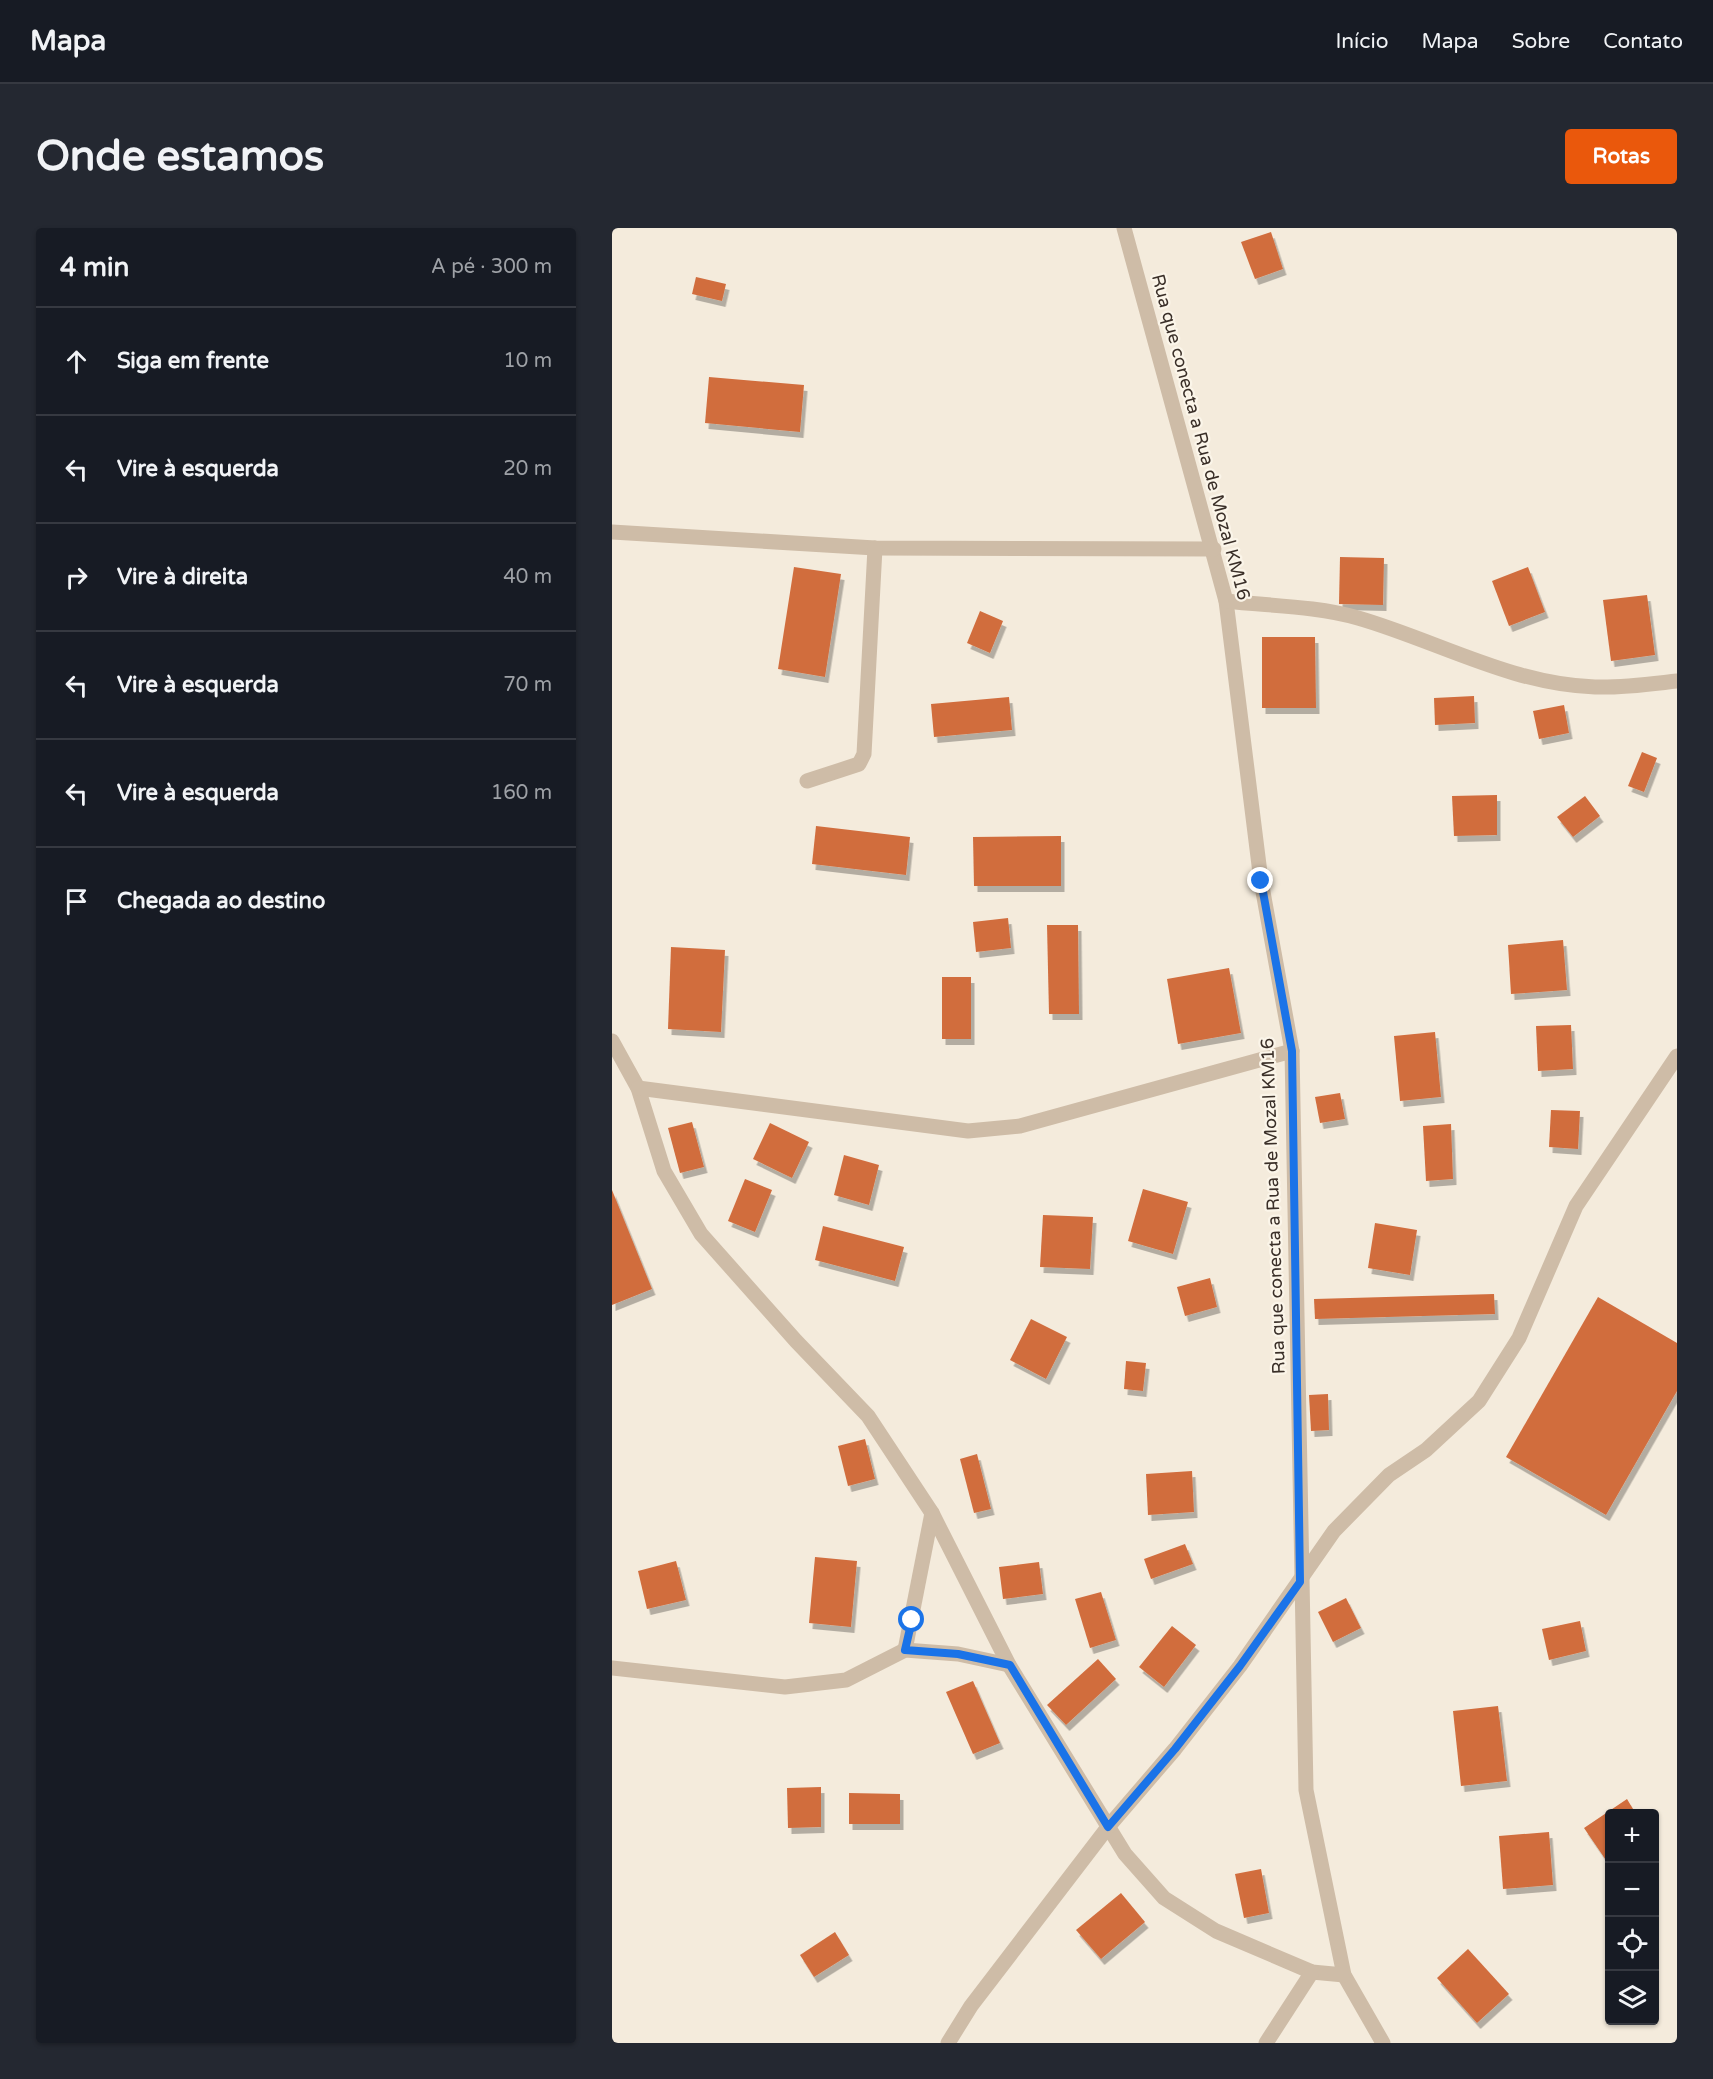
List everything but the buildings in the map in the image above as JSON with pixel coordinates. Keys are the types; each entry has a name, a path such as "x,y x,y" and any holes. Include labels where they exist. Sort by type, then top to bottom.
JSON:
{"street":[{"name":"Rua que conecta a Rua de Mozal KM16","path":"1124,228 1214,549 1226,601 1261,881 1292,1051 1300,1582 1306,1790 1344,1975 1383,2043"},
{"path":"612,532 875,548 1214,549"},
{"path":"807,781 859,764 864,754 875,548"},
{"path":"1226,601 1329,611 1357,617 1478,661 1560,684 1628,687 1677,681"},
{"path":"612,1041 638,1088 664,1171 701,1234 796,1341 868,1416 932,1513 1010,1665 1125,1854 1164,1898 1216,1931 1312,1972 1344,1975"},
{"path":"638,1088 968,1131 1020,1126 1292,1051"},
{"path":"948,2043 971,2006 1108,1827 1190,1730 1300,1582 1334,1531 1389,1475 1426,1450 1479,1401 1518,1338 1576,1206 1677,1056"},
{"path":"905,1650 932,1513"},
{"path":"612,1668 785,1687 846,1680 905,1650 958,1654 1010,1665"},
{"path":"1266,2043 1312,1972"}],"route":[{"path":"912,1620 905,1650 958,1654 1010,1665 1108,1827 1175,1749 1240,1666 1300,1582 1292,1051 1261,881"}]}
